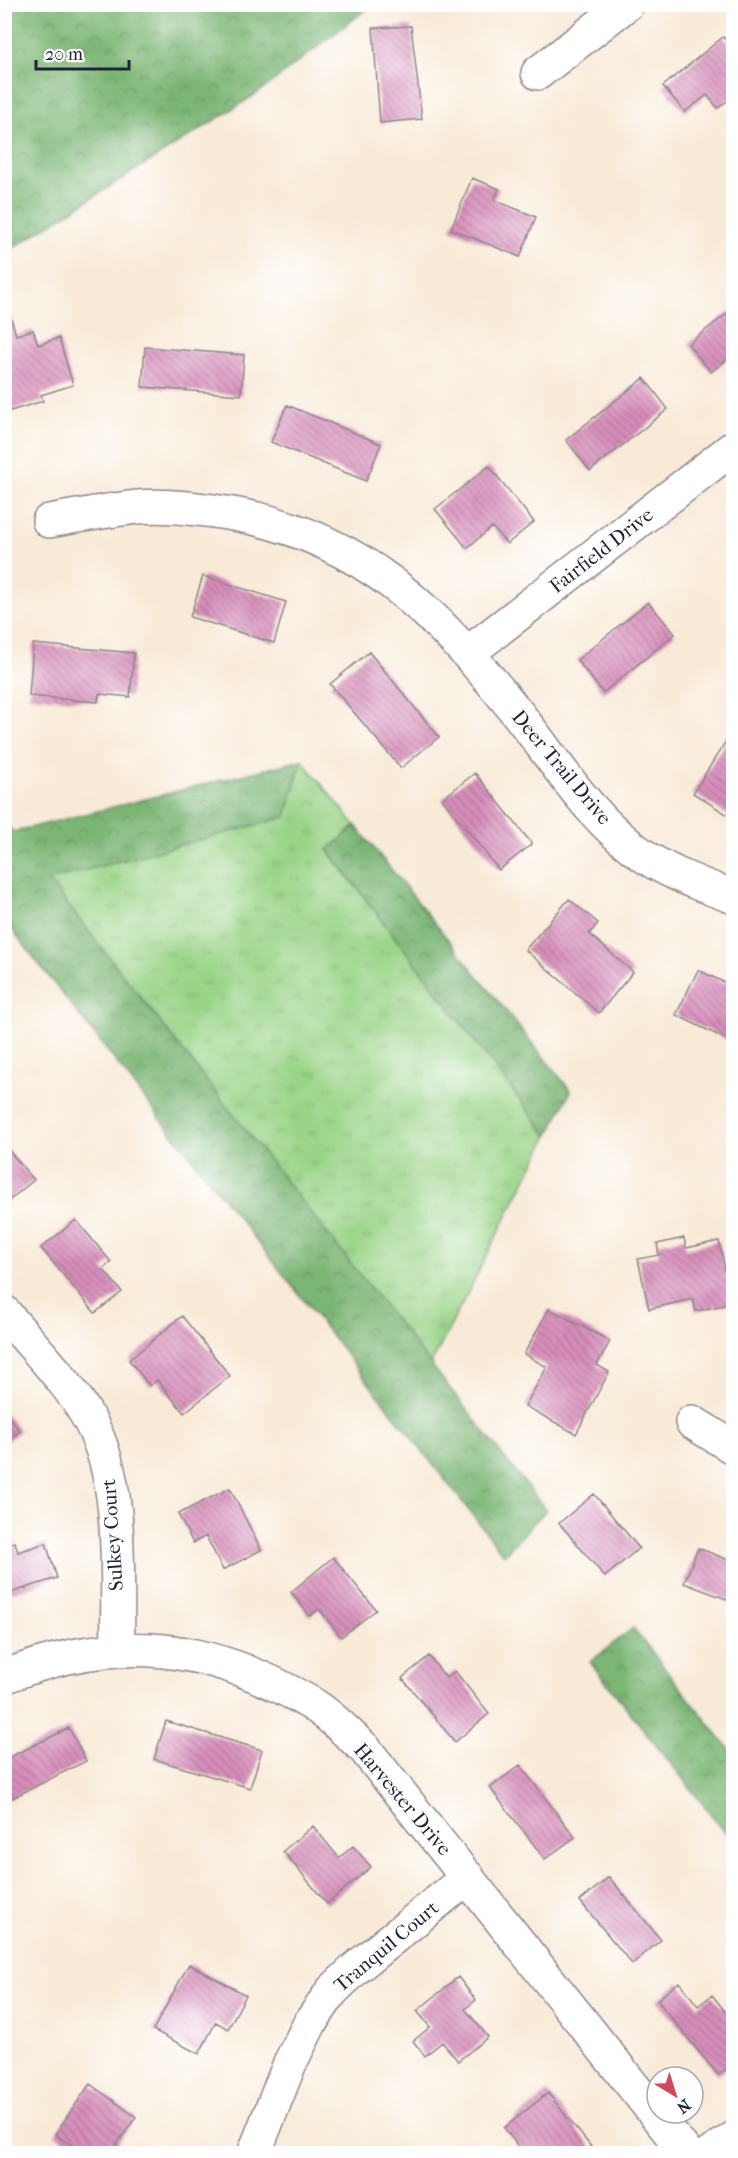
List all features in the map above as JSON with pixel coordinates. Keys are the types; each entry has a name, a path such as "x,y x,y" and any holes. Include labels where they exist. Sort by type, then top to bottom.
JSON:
{"street":[{"path":"538,73 627,4"},
{"name":"Fairfield Drive","path":"468,653 734,447"},
{"name":"Deer Trail Drive","path":"49,521 140,507 209,510 271,521 334,546 382,574 429,613 468,653 585,800 618,833 656,863 687,879 734,897"},
{"name":"Sulkey Court","path":"4,1312 72,1395 91,1422 104,1452 112,1484 115,1520 118,1648"},
{"path":"692,1422 734,1448"},
{"name":"Harvester Drive","path":"4,1677 36,1664 118,1648 166,1650 208,1658 244,1669 314,1704 364,1748 687,2154"},
{"name":"Tranquil Court","path":"254,2154 290,2063 310,2023 332,1991 468,1877"},
{"path":"710,2154 734,2138"}],"green space":[{"path":"5,4 372,5 258,93 5,253"},
{"path":"302,760 356,826 328,850 548,1136 430,1366 48,880 286,817"},
{"path":"302,760 286,817 48,880 546,1510 504,1555 5,921 5,822 13,832"},
{"path":"356,826 571,1091 548,1136 328,850"},
{"path":"633,1628 733,1754 733,1842 590,1662"}],"building":[{"path":"411,26 422,119 380,123 373,28"},
{"path":"723,37 734,49 734,95 718,108 707,95 685,112 663,86"},
{"path":"472,178 499,189 494,200 536,217 520,257 451,229"},
{"path":"734,308 734,354 711,372 688,344"},
{"path":"11,318 16,335 33,330 38,345 59,338 73,385 41,395 43,401 4,413 4,320"},
{"path":"145,347 244,355 241,395 142,387"},
{"path":"644,378 668,409 590,471 566,440"},
{"path":"287,405 381,444 366,481 271,442"},
{"path":"489,466 534,522 507,544 492,527 467,548 435,509"},
{"path":"734,537 734,549 728,541"},
{"path":"203,576 286,602 274,643 190,617"},
{"path":"648,602 675,634 603,693 577,660"},
{"path":"33,644 134,653 130,697 99,694 98,702 29,696"},
{"path":"369,652 439,737 401,768 330,684"},
{"path":"731,733 734,735 734,819 693,793"},
{"path":"475,773 532,844 499,870 442,799"},
{"path":"569,899 598,923 589,934 633,972 599,1013 525,950"},
{"path":"698,970 734,987 734,1043 676,1015"},
{"path":"4,1145 34,1180 6,1203 4,1201"},
{"path":"76,1220 111,1262 103,1269 122,1292 95,1313 41,1248"},
{"path":"684,1238 686,1248 719,1241 725,1270 734,1268 734,1303 696,1311 693,1299 649,1309 638,1259 659,1255 657,1244"},
{"path":"549,1309 610,1341 597,1365 609,1372 576,1434 525,1406 547,1367 524,1354"},
{"path":"182,1316 230,1376 184,1413 157,1380 150,1386 129,1360"},
{"path":"4,1412 20,1431 4,1443"},
{"path":"230,1488 261,1550 223,1570 206,1536 193,1543 178,1514"},
{"path":"594,1494 639,1548 605,1577 559,1523"},
{"path":"15,1542 18,1552 46,1543 57,1578 4,1595 4,1545"},
{"path":"698,1548 734,1562 734,1602 684,1583"},
{"path":"333,1557 376,1610 341,1637 319,1609 310,1616 291,1592"},
{"path":"429,1656 446,1678 455,1671 489,1714 455,1742 402,1678"},
{"path":"166,1721 262,1750 250,1788 154,1759"},
{"path":"69,1728 86,1761 8,1800 4,1793 4,1760"},
{"path":"520,1765 575,1837 545,1859 490,1788"},
{"path":"313,1826 339,1858 353,1846 371,1867 327,1904 283,1851"},
{"path":"609,1877 661,1940 632,1964 580,1901"},
{"path":"189,1964 246,1995 228,2029 216,2022 199,2054 153,2030"},
{"path":"458,1977 476,2000 465,2009 488,2037 458,2061 442,2042 425,2056 413,2041 430,2027 417,2011"},
{"path":"679,1982 698,2006 712,1995 734,2022 734,2063 718,2075 657,2000"},
{"path":"90,2084 136,2117 110,2154 76,2154 78,2150 55,2134"},
{"path":"548,2093 592,2148 586,2154 524,2154 504,2128"}]}
